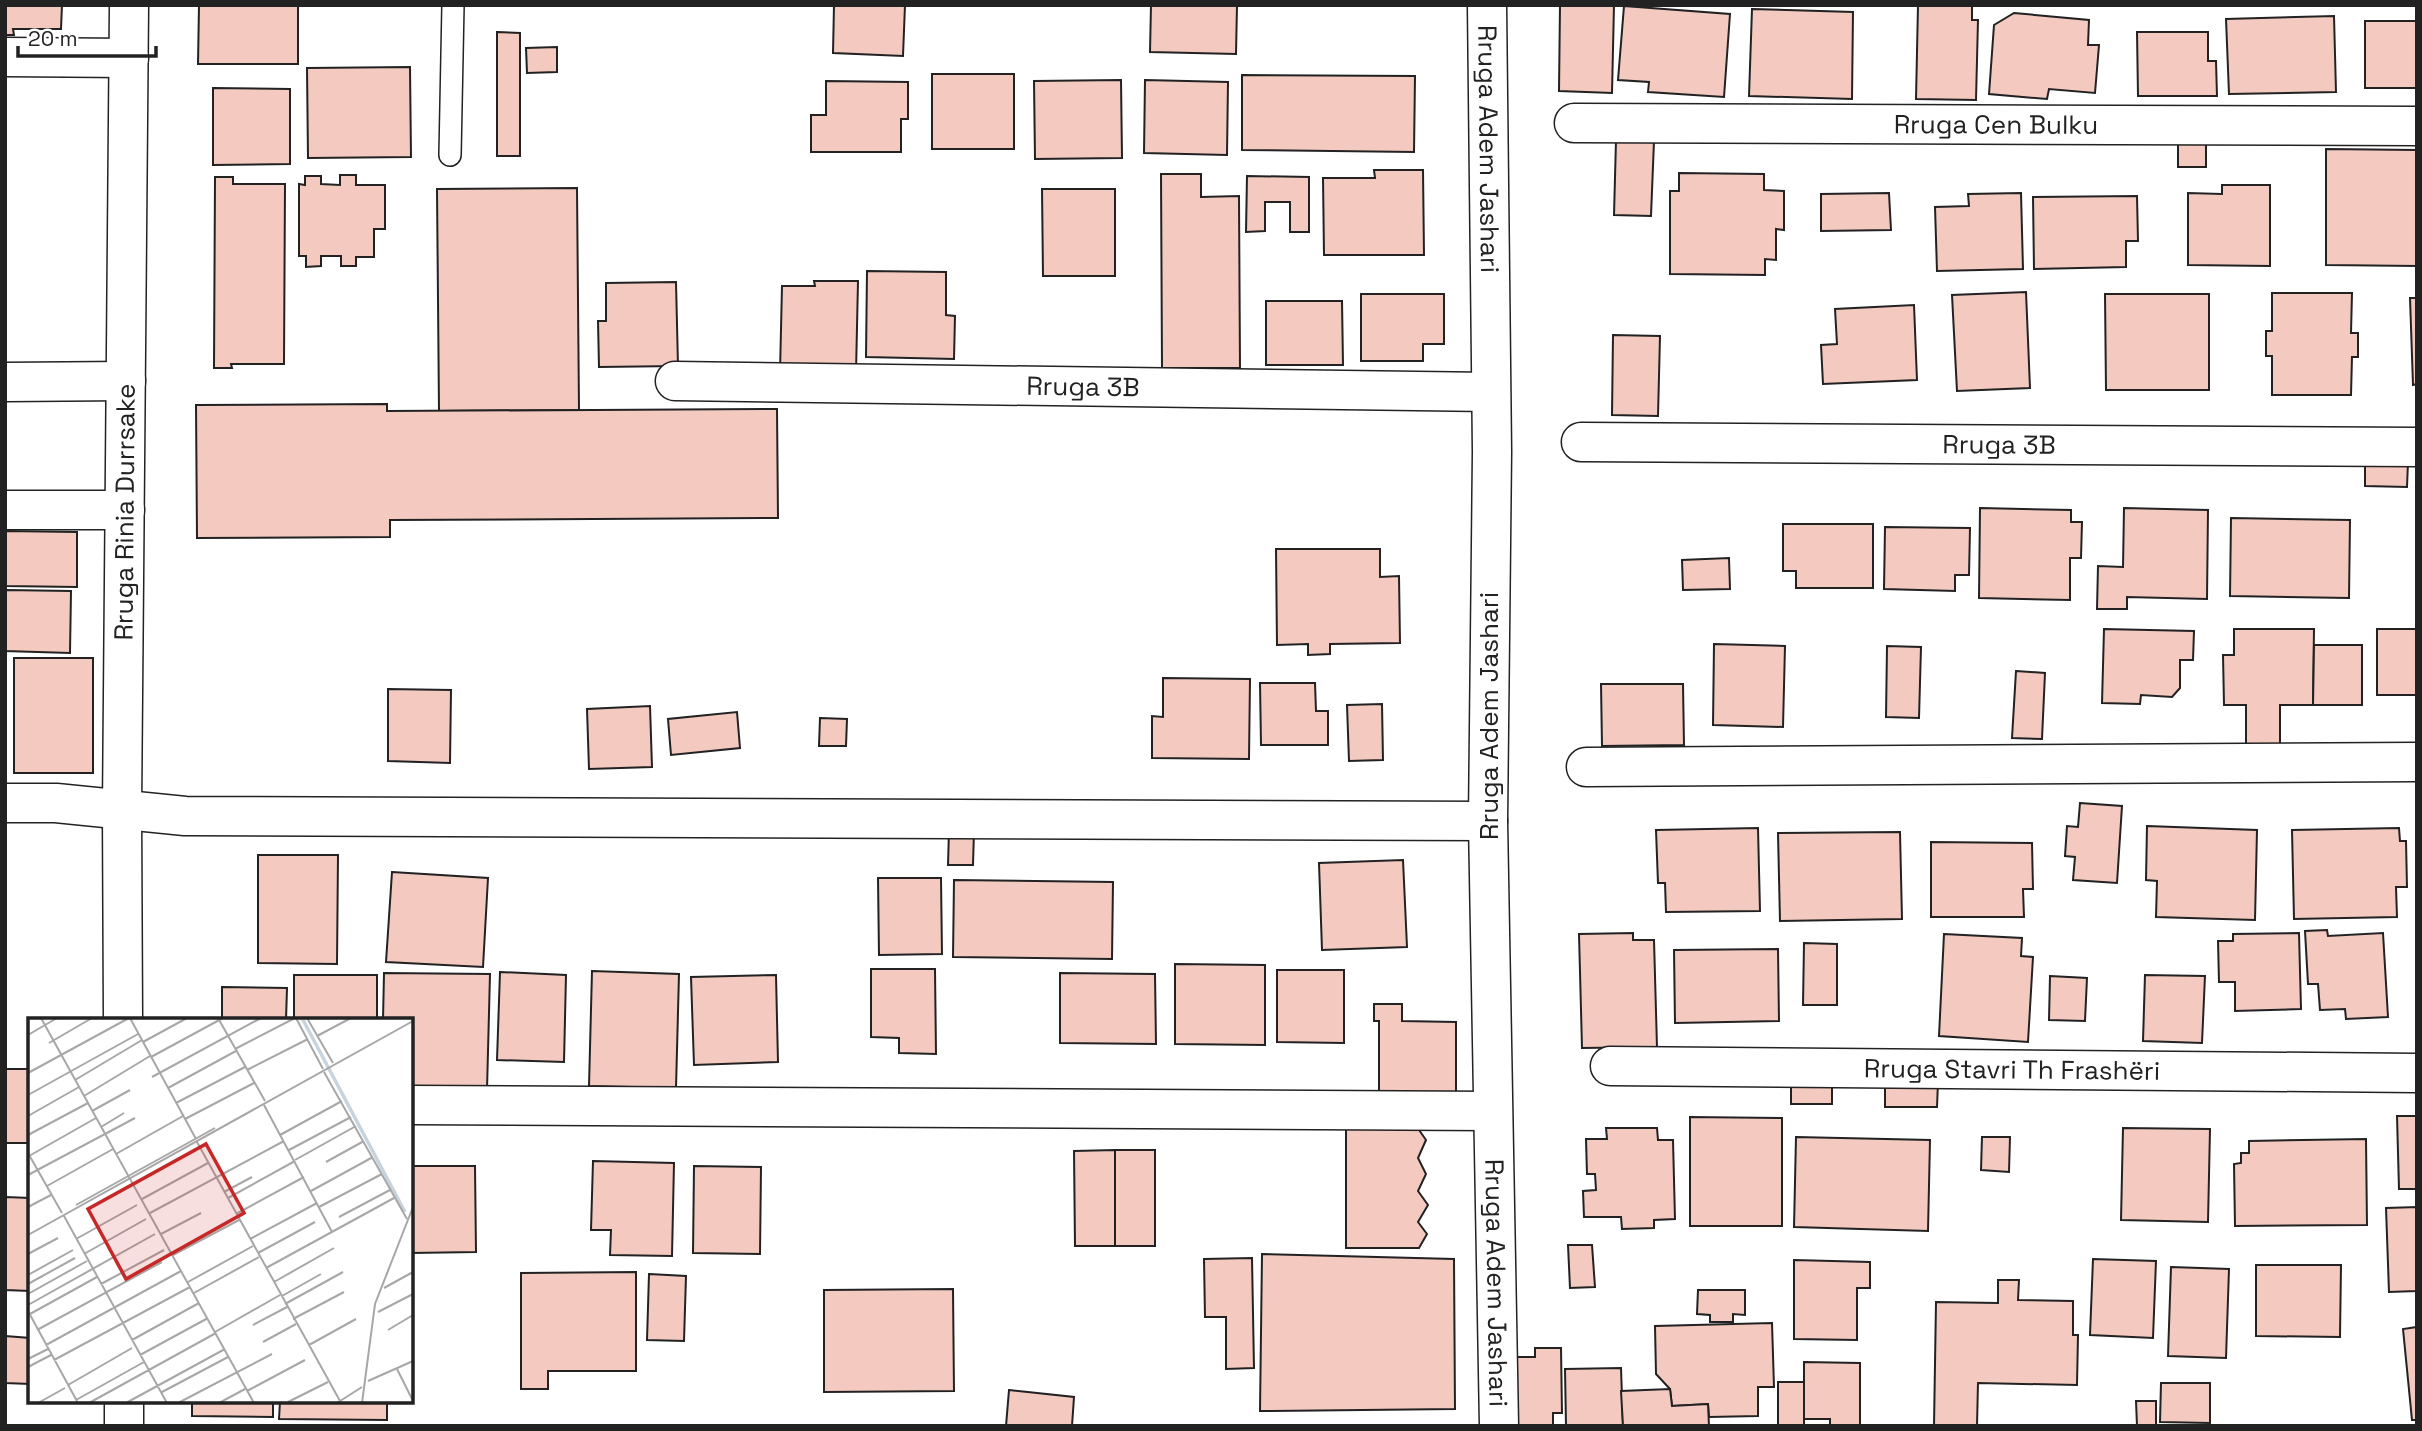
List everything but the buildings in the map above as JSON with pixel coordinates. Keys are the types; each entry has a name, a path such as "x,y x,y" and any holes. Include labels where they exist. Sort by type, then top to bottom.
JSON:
{"street":[{"name":"Rruga Rinia Durrsake","path":"123,1018 122,810 129,5"},
{"name":"Rruga Adem Jashari","path":"1487,5 1490,392 1488,821 1491,1111 1499,1426"},
{"path":"5,57 129,58"},
{"name":"Rruga Cen Bulku","path":"1574,123 2417,126"},
{"path":"5,382 126,381"},
{"name":"Rruga 3B","path":"675,381 1490,392"},
{"name":"Rruga 3B","path":"1581,442 2417,447"},
{"path":"5,510 125,510"},
{"path":"1586,767 2417,762"},
{"path":"5,803 56,803 185,816 1488,821"},
{"name":"Rruga Stavri Th Frashëri","path":"1610,1066 2417,1073"},
{"path":"413,1105 1491,1111"},
{"path":"124,1403 124,1426"}],"lane":[{"path":"450,155 453,5"}]}
